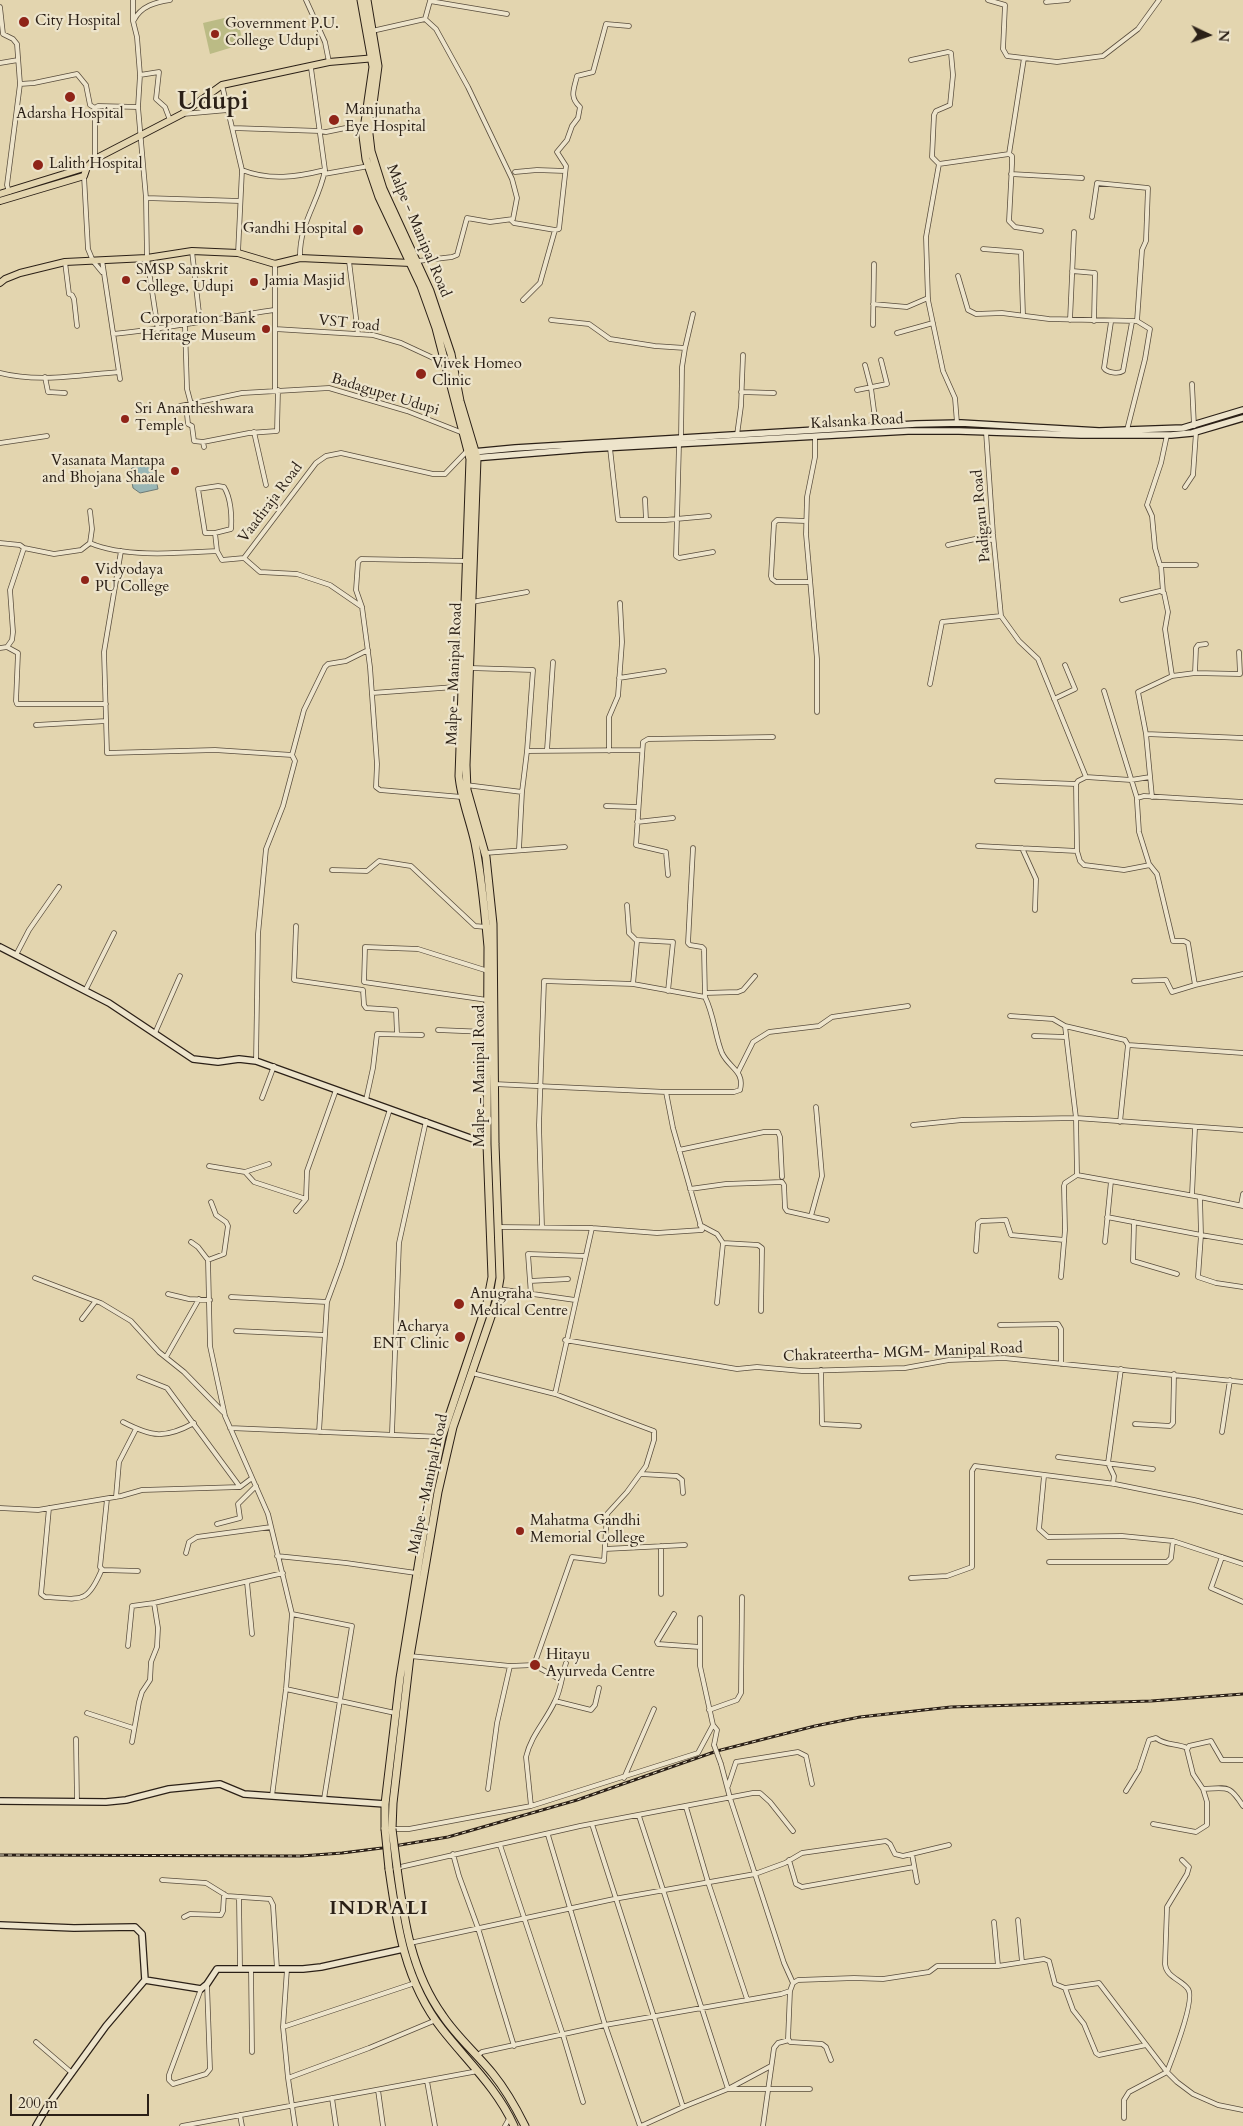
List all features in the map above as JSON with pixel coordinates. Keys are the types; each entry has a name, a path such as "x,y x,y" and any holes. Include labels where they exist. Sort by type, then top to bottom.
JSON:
{"highway":[{"name":"Malpe - Manipal Road","path":"361,0 378,73 367,123 371,165 414,262 430,291 451,354 472,454 472,602 462,798 475,842 486,927 488,971 488,1207 493,1262 490,1290 442,1437 416,1573 395,1713 385,1804 393,1868 409,1943 428,2001 506,2092 525,2126"},
{"name":"Malpe - Manipal Road","path":"366,0 375,58"},
{"name":"Malpe - Manipal Road","path":"388,1829 393,1803 410,1656 448,1448 470,1373 493,1313 498,1289 500,1262 496,1207 493,924 485,853 463,785 467,561 472,454 456,410 447,364 414,262"},
{"path":"488,1207 496,1207"},
{"path":"393,1868 396,1921 403,1949 415,1983 428,2001 436,2020 478,2071 510,2117 514,2126"}],"main road":[{"path":"0,201 84,176 87,167 95,159 182,114 222,85 311,68 329,62 375,58"},
{"path":"0,194 87,167"},
{"path":"0,283 20,274 65,262 147,258 192,251 238,253 275,264 300,258 414,262"}],"street":[{"path":"134,0 134,22 140,75 138,107 146,198 147,258 158,330"},
{"path":"134,22 138,14 145,8 170,0"},
{"path":"306,0 325,42 329,62"},
{"path":"988,0 1004,5 1003,49 1007,56 1058,62 1103,56 1138,29 1159,0"},
{"path":"1046,2 1068,0"},
{"path":"425,18 430,1 507,14"},
{"path":"0,7 3,34 13,39 17,44 20,84 6,185 8,192"},
{"path":"372,31 425,18"},
{"path":"425,18 436,30 468,87 512,179 517,198 515,215 511,220"},
{"path":"522,300 540,282 555,230 560,226 565,163 557,152 568,140 570,129 579,116 580,107 572,98 578,76 581,73 591,74 593,72 606,24 629,26"},
{"path":"910,60 950,53 953,74 950,105 936,111 934,114 932,157 939,164"},
{"path":"1024,58 1009,154 1012,156 1009,221 1015,227 1041,231"},
{"path":"0,63 18,60"},
{"path":"300,258 300,244 304,223 325,172 311,68"},
{"path":"140,75 159,72 156,99 165,107 170,120"},
{"path":"20,84 34,84 77,74 86,84 90,105 95,108"},
{"path":"222,85 242,170 238,253"},
{"path":"95,108 98,106 138,107"},
{"path":"95,108 95,159"},
{"path":"182,114 228,110"},
{"path":"233,128 326,132 367,123"},
{"path":"939,164 1009,154"},
{"path":"939,164 926,237 928,298 943,371 955,398 957,423"},
{"path":"242,170 253,174 288,178 371,165"},
{"path":"515,172 537,170 565,171"},
{"path":"1011,174 1082,178"},
{"path":"84,176 88,249 93,261 104,275"},
{"path":"1092,217 1097,182 1148,188 1146,241 1142,250 1135,322 1123,371 1119,373 1108,371 1104,368 1111,322"},
{"path":"146,198 240,200"},
{"path":"414,262 452,258 457,255 467,218 490,222 511,220 514,223 555,230"},
{"path":"1070,320 1074,232"},
{"path":"983,249 1021,252 1023,314"},
{"path":"192,251 200,322"},
{"path":"102,260 120,379"},
{"path":"349,261 358,334"},
{"path":"65,262 69,294 74,299 77,326"},
{"path":"185,326 188,424 192,426 194,440 203,444 254,432 277,430 274,329 275,264"},
{"path":"873,325 874,264"},
{"path":"1072,271 1095,273 1094,321"},
{"path":"958,276 970,312 976,314 1023,314 1070,320 1135,322 1150,329 1128,430"},
{"path":"873,304 905,307 928,298"},
{"path":"113,334 185,326 274,310"},
{"path":"693,314 682,367 677,557 713,552"},
{"path":"552,320 589,324 610,339 655,346 685,348"},
{"path":"897,333 933,323"},
{"name":"VST road","path":"274,329 373,335 401,343 447,364"},
{"path":"737,434 743,355"},
{"path":"858,390 887,384 881,360"},
{"path":"865,365 871,388 876,426"},
{"path":"0,373 12,376 45,377 119,372"},
{"path":"45,377 48,392 65,392"},
{"path":"1185,487 1193,475 1198,428 1192,384"},
{"name":"Badagupet Udupi","path":"180,406 242,393 329,388 407,410 464,433"},
{"path":"741,392 774,393"},
{"path":"472,454 680,441 737,434 957,423 1099,430 1198,428 1243,410"},
{"name":"Kalsanka Road","path":"472,454 610,448 680,441 815,437 908,431 1167,435 1243,418"},
{"path":"254,432 266,485"},
{"name":"Padigaru Road","path":"986,432 993,540 1002,616"},
{"path":"1167,435 1161,463 1147,505 1152,516 1155,548 1161,565 1163,592 1168,612 1165,628 1172,676"},
{"path":"0,443 47,436"},
{"path":"815,437 815,457 807,497 806,521 817,659 817,712"},
{"path":"610,448 616,517 618,520 678,519 709,516"},
{"name":"Vaadiraja Road","path":"90,543 99,547 121,551 180,553 218,551 222,560 244,558 316,463 326,456 341,453 434,474 445,474 472,454"},
{"path":"218,486 224,487 227,492 231,529 215,533 205,533 198,489 218,486"},
{"path":"645,499 646,520"},
{"path":"0,542 20,544 24,548 54,554 81,550 90,543 92,529 90,511"},
{"path":"806,521 775,521 773,525 771,576 772,580 776,582 810,582"},
{"path":"215,533 218,551"},
{"path":"948,545 974,539 993,540"},
{"path":"7,647 12,640 13,632 9,599 10,590 24,548"},
{"path":"121,551 104,652 107,753 216,750 292,755"},
{"path":"244,558 260,572 297,574 330,586 362,607"},
{"path":"462,798 377,789 368,650 362,607 356,590 359,560 378,558 467,561"},
{"path":"1161,565 1196,565"},
{"path":"472,602 527,592"},
{"path":"1122,600 1163,592"},
{"path":"609,751 609,717 618,696 622,642 620,603"},
{"path":"930,684 942,622 1002,616 1019,641 1038,659 1086,777"},
{"path":"1195,674 1196,648 1198,645 1206,644"},
{"path":"0,648 7,647 18,653 17,704 106,704"},
{"path":"256,1060 258,934 266,848 284,802 296,761 292,755 304,710 326,665 346,661 368,650"},
{"path":"1152,797 1146,734 1138,692 1172,676 1240,674 1239,652"},
{"path":"547,750 553,662"},
{"path":"1054,699 1075,689 1065,665"},
{"path":"469,668 533,670 518,849"},
{"path":"619,678 664,671"},
{"path":"372,694 455,687"},
{"path":"1104,691 1137,798 1139,830 1150,865 1156,874 1173,941 1186,941 1188,943 1195,985"},
{"path":"36,725 106,721"},
{"path":"1146,734 1243,738"},
{"path":"668,875 666,852 636,846 637,807 643,742 648,739 773,737"},
{"path":"527,752 547,750 642,750"},
{"path":"1150,777 1131,780 1086,777 1076,784 1077,851 1080,861 1084,865 1124,870 1150,865"},
{"path":"997,781 1076,784"},
{"path":"463,785 522,792"},
{"path":"1137,798 1152,797 1243,802"},
{"path":"606,806 637,807"},
{"path":"637,822 673,818"},
{"path":"978,846 1077,851"},
{"path":"485,853 518,849 565,847"},
{"path":"494,1084 666,1092 737,1091 741,1080 738,1072 730,1066 722,1053 704,995 703,948 688,944 693,848"},
{"path":"1022,848 1036,880 1035,910"},
{"path":"332,870 367,871 378,861 408,865 475,926 486,927"},
{"path":"16,955 29,930 59,887"},
{"path":"627,905 629,933 637,940 673,942 668,991"},
{"path":"296,926 294,980 363,990"},
{"path":"85,991 114,933"},
{"path":"633,984 637,940"},
{"path":"0,947 109,1003 193,1059 218,1062 239,1059 256,1060 487,1144"},
{"path":"398,1034 396,1010 365,1007 363,990 365,947 418,949 488,971"},
{"path":"1134,981 1166,980 1172,992 1243,974"},
{"path":"155,1034 180,976"},
{"path":"542,1228 540,1085 544,981 633,984 668,991 704,995 738,992 743,990 755,976"},
{"path":"364,982 487,1000"},
{"path":"738,1072 753,1042 769,1032 818,1026 832,1017 908,1006"},
{"path":"1010,1016 1052,1019 1065,1026 1123,1039 1128,1045 1120,1122"},
{"path":"1065,1026 1076,1118 1077,1175"},
{"path":"438,1030 487,1032"},
{"path":"366,1100 373,1068 377,1034 422,1035"},
{"path":"1034,1036 1066,1037"},
{"path":"1128,1045 1243,1053"},
{"path":"262,1098 274,1066"},
{"path":"296,1210 306,1199 307,1171 336,1090"},
{"path":"497,1227 592,1228 657,1233 702,1230 679,1150 666,1092"},
{"path":"811,1216 822,1176 816,1107"},
{"path":"319,1432 327,1302 341,1264 390,1109"},
{"path":"913,1125 971,1120 1076,1118 1243,1130"},
{"path":"392,1433 398,1244 426,1121"},
{"path":"1192,1195 1195,1128"},
{"path":"679,1150 764,1132 778,1132 780,1137 782,1178"},
{"path":"209,1166 245,1172 269,1164"},
{"path":"245,1172 254,1182 306,1199"},
{"path":"1061,1277 1064,1240 1064,1186 1077,1175 1192,1195 1242,1206 1243,1194"},
{"path":"1105,1242 1111,1181"},
{"path":"690,1189 726,1184 782,1182 784,1185 785,1210 827,1220"},
{"path":"1200,1197 1201,1236 1198,1277 1216,1283 1243,1287"},
{"path":"208,1260 224,1254 228,1226 226,1222 216,1216 211,1202"},
{"path":"1108,1217 1201,1236 1243,1242"},
{"path":"976,1251 978,1223 981,1221 1006,1220 1011,1235 1064,1240"},
{"path":"1134,1222 1133,1261 1177,1274"},
{"path":"700,1225 717,1234 724,1243 717,1303"},
{"path":"555,1394 565,1340 592,1228"},
{"path":"190,1242 198,1247 208,1260 210,1346 224,1412 268,1514 292,1614 286,1689 272,1796"},
{"path":"724,1243 758,1245 762,1248 761,1311"},
{"path":"531,1294 528,1254 585,1256"},
{"path":"35,1278 115,1310 131,1321 224,1412"},
{"path":"530,1281 568,1279"},
{"path":"498,1289 575,1300"},
{"path":"168,1294 183,1298 210,1300"},
{"path":"231,1298 327,1302"},
{"path":"166,1357 199,1300"},
{"path":"82,1319 95,1302"},
{"path":"1000,1324 1058,1324 1061,1330 1061,1364"},
{"path":"236,1331 324,1335"},
{"name":"Chakrateertha- MGM- Manipal Road","path":"565,1340 737,1369 757,1367 802,1371 905,1368 949,1360 1004,1358 1243,1382"},
{"path":"1113,1484 1114,1476 1108,1463 1121,1369"},
{"path":"821,1370 822,1424 859,1426"},
{"path":"470,1373 555,1394 654,1431 654,1440 646,1466 608,1514 604,1561 572,1558 534,1665"},
{"path":"1135,1424 1170,1426 1173,1423 1174,1374"},
{"path":"139,1376 167,1388 240,1487"},
{"path":"1222,1432 1230,1380"},
{"path":"123,1422 136,1429 158,1435 165,1435 194,1423"},
{"path":"230,1428 392,1433 442,1437"},
{"path":"116,1497 119,1462 136,1429"},
{"path":"1058,1457 1153,1469"},
{"path":"912,1578 947,1576 972,1567 973,1468 975,1466 1113,1484 1243,1512"},
{"path":"641,1474 677,1476 682,1480 683,1493"},
{"path":"1044,1476 1040,1529 1048,1537 1122,1536 1173,1541 1243,1564"},
{"path":"0,1508 38,1510 107,1499 142,1490 240,1487 252,1478"},
{"path":"217,1524 240,1518 238,1504 256,1486"},
{"path":"102,1569 99,1565 107,1499"},
{"path":"49,1508 41,1594 45,1597 79,1599 88,1595 92,1590 102,1569"},
{"path":"186,1553 189,1542 197,1537 271,1527"},
{"path":"1048,1562 1168,1562 1171,1558 1173,1541"},
{"path":"605,1549 685,1545"},
{"path":"660,1546 661,1594"},
{"path":"420,1548 428,1550"},
{"path":"277,1556 416,1573"},
{"path":"1222,1557 1211,1588 1243,1602"},
{"path":"102,1569 138,1571"},
{"path":"128,1646 132,1606 154,1603 283,1573"},
{"path":"247,1582 252,1634"},
{"path":"709,1710 737,1700 741,1693 742,1597"},
{"path":"132,1742 133,1728 142,1692 150,1680 151,1662 157,1646 158,1628 154,1603"},
{"path":"292,1614 352,1626 324,1799"},
{"path":"674,1614 659,1638 658,1644 700,1647"},
{"path":"700,1618 700,1666 709,1710 713,1725 717,1730 714,1745 784,1963 793,1983"},
{"path":"410,1656 510,1666 534,1665 561,1680"},
{"path":"530,1806 526,1757 537,1730 556,1701 566,1663"},
{"path":"488,1789 497,1723 510,1666"},
{"path":"556,1701 591,1710 595,1705 599,1688"},
{"path":"286,1689 395,1713"},
{"path":"624,1778 654,1709"},
{"path":"87,1713 133,1728"},
{"path":"388,1829 410,1829 530,1806 624,1778 698,1753 710,1734 713,1725"},
{"path":"1126,1791 1139,1770 1149,1740 1156,1738 1165,1744 1180,1745 1187,1748 1210,1741 1222,1760 1243,1760"},
{"path":"76,1739 77,1802"},
{"path":"1153,1824 1196,1832 1206,1828 1207,1802 1203,1788 1193,1774 1187,1748"},
{"path":"727,1788 736,1762 798,1752 806,1756 812,1784"},
{"path":"0,1802 126,1800 169,1789 220,1784 244,1794 385,1804"},
{"path":"1203,1788 1229,1788 1235,1793 1243,1806"},
{"path":"393,1868 453,1854 500,1846 592,1824 760,1793 770,1802 793,1831"},
{"path":"686,1807 708,1882 747,1999"},
{"path":"639,1816 728,2090"},
{"path":"592,1824 683,2106"},
{"path":"548,1835 605,2025 640,2126 683,2106 728,2090 771,2066"},
{"path":"409,1943 616,1899 755,1874 785,1863 802,1853 886,1841 890,1844 895,1854 903,1856 949,1844"},
{"path":"500,1846 563,2035 583,2102"},
{"path":"453,1854 458,1876 478,1928 514,2046"},
{"path":"912,1854 917,1882"},
{"path":"789,1860 796,1884 802,1887 914,1867"},
{"path":"1124,2118 1125,2096 1167,2072 1176,2051 1190,1997 1188,1988 1167,1972 1165,1964 1167,1907 1187,1874 1189,1867 1182,1860"},
{"path":"162,1880 210,1883 224,1894 239,1898 268,1898 272,1901 277,1969"},
{"path":"184,1917 190,1914 221,1914 223,1911 224,1894"},
{"path":"239,1898 240,1968"},
{"path":"1018,1920 1022,1962"},
{"path":"994,1922 998,1966"},
{"path":"0,1925 74,1928 135,1927 142,1934 144,1980 106,2026 47,2107 36,2126"},
{"path":"207,1984 210,2069 206,2074 173,2084 169,2075 201,1989 207,1984 217,1969 321,1967 403,1949"},
{"path":"789,2040 790,1991 793,1983 798,1980 883,1979 929,1972 937,1966 950,1964 966,1967 998,1966 1044,1959 1049,1961 1055,1984 1065,1988 1099,1983 1167,2072 1193,2094 1218,2105 1243,2110"},
{"path":"251,1969 252,2052"},
{"path":"287,1969 283,2028 288,2078 296,2126"},
{"path":"144,1980 201,1989"},
{"path":"283,2028 415,1983"},
{"path":"1065,1988 1074,2010 1084,2024 1096,2053 1099,2054 1146,2044"},
{"path":"477,2056 482,2052 605,2025 790,1991"},
{"path":"288,2078 369,2048 436,2020"},
{"path":"763,2126 776,2044 789,2040 822,2044 826,2047 831,2060"},
{"path":"36,2042 72,2073"},
{"path":"184,2126 478,2071"},
{"path":"427,2081 435,2126"},
{"path":"728,2090 810,2089"},
{"path":"378,2090 383,2126"},
{"path":"332,2098 336,2126"},
{"path":"240,2116 242,2126"},
{"path":"505,2126 510,2117"}],"green space":[{"path":"237,15 243,44 210,54 203,23"}],"water":[{"path":"145,464 146,466 153,465 158,489 140,493 133,488 130,471 132,468"}],"railway":[{"path":"0,1855 301,1856 382,1848 448,1837 577,1800 717,1751 815,1726 860,1717 951,1707 1151,1701 1243,1694"}],"place":[{"name":"City Hospital","path":"24,22"},
{"name":"Government P.U. College Udupi","path":"215,34"},
{"name":"Adarsha Hospital","path":"70,97"},
{"name":"Manjunatha Eye Hospital","path":"334,120"},
{"name":"Lalith Hospital","path":"38,165"},
{"name":"Gandhi Hospital","path":"358,230"},
{"name":"SMSP Sanskrit College, Udupi","path":"126,280"},
{"name":"Jamia Masjid","path":"254,282"},
{"name":"Corporation Bank Heritage Museum","path":"266,329"},
{"name":"Vivek Homeo Clinic","path":"421,374"},
{"name":"Sri Anantheshwara Temple","path":"125,419"},
{"name":"Vasanata Mantapa and Bhojana Shaale","path":"175,471"},
{"name":"Vidyodaya PU College","path":"85,580"},
{"name":"Anugraha Medical Centre","path":"459,1304"},
{"name":"Acharya ENT Clinic","path":"460,1337"},
{"name":"Mahatma Gandhi Memorial College","path":"520,1531"},
{"name":"Hitayu Ayurveda Centre","path":"535,1665"}],"district":[{"name":"Udupi","path":"213,103"},
{"name":"INDRALI","path":"379,1909"}]}
